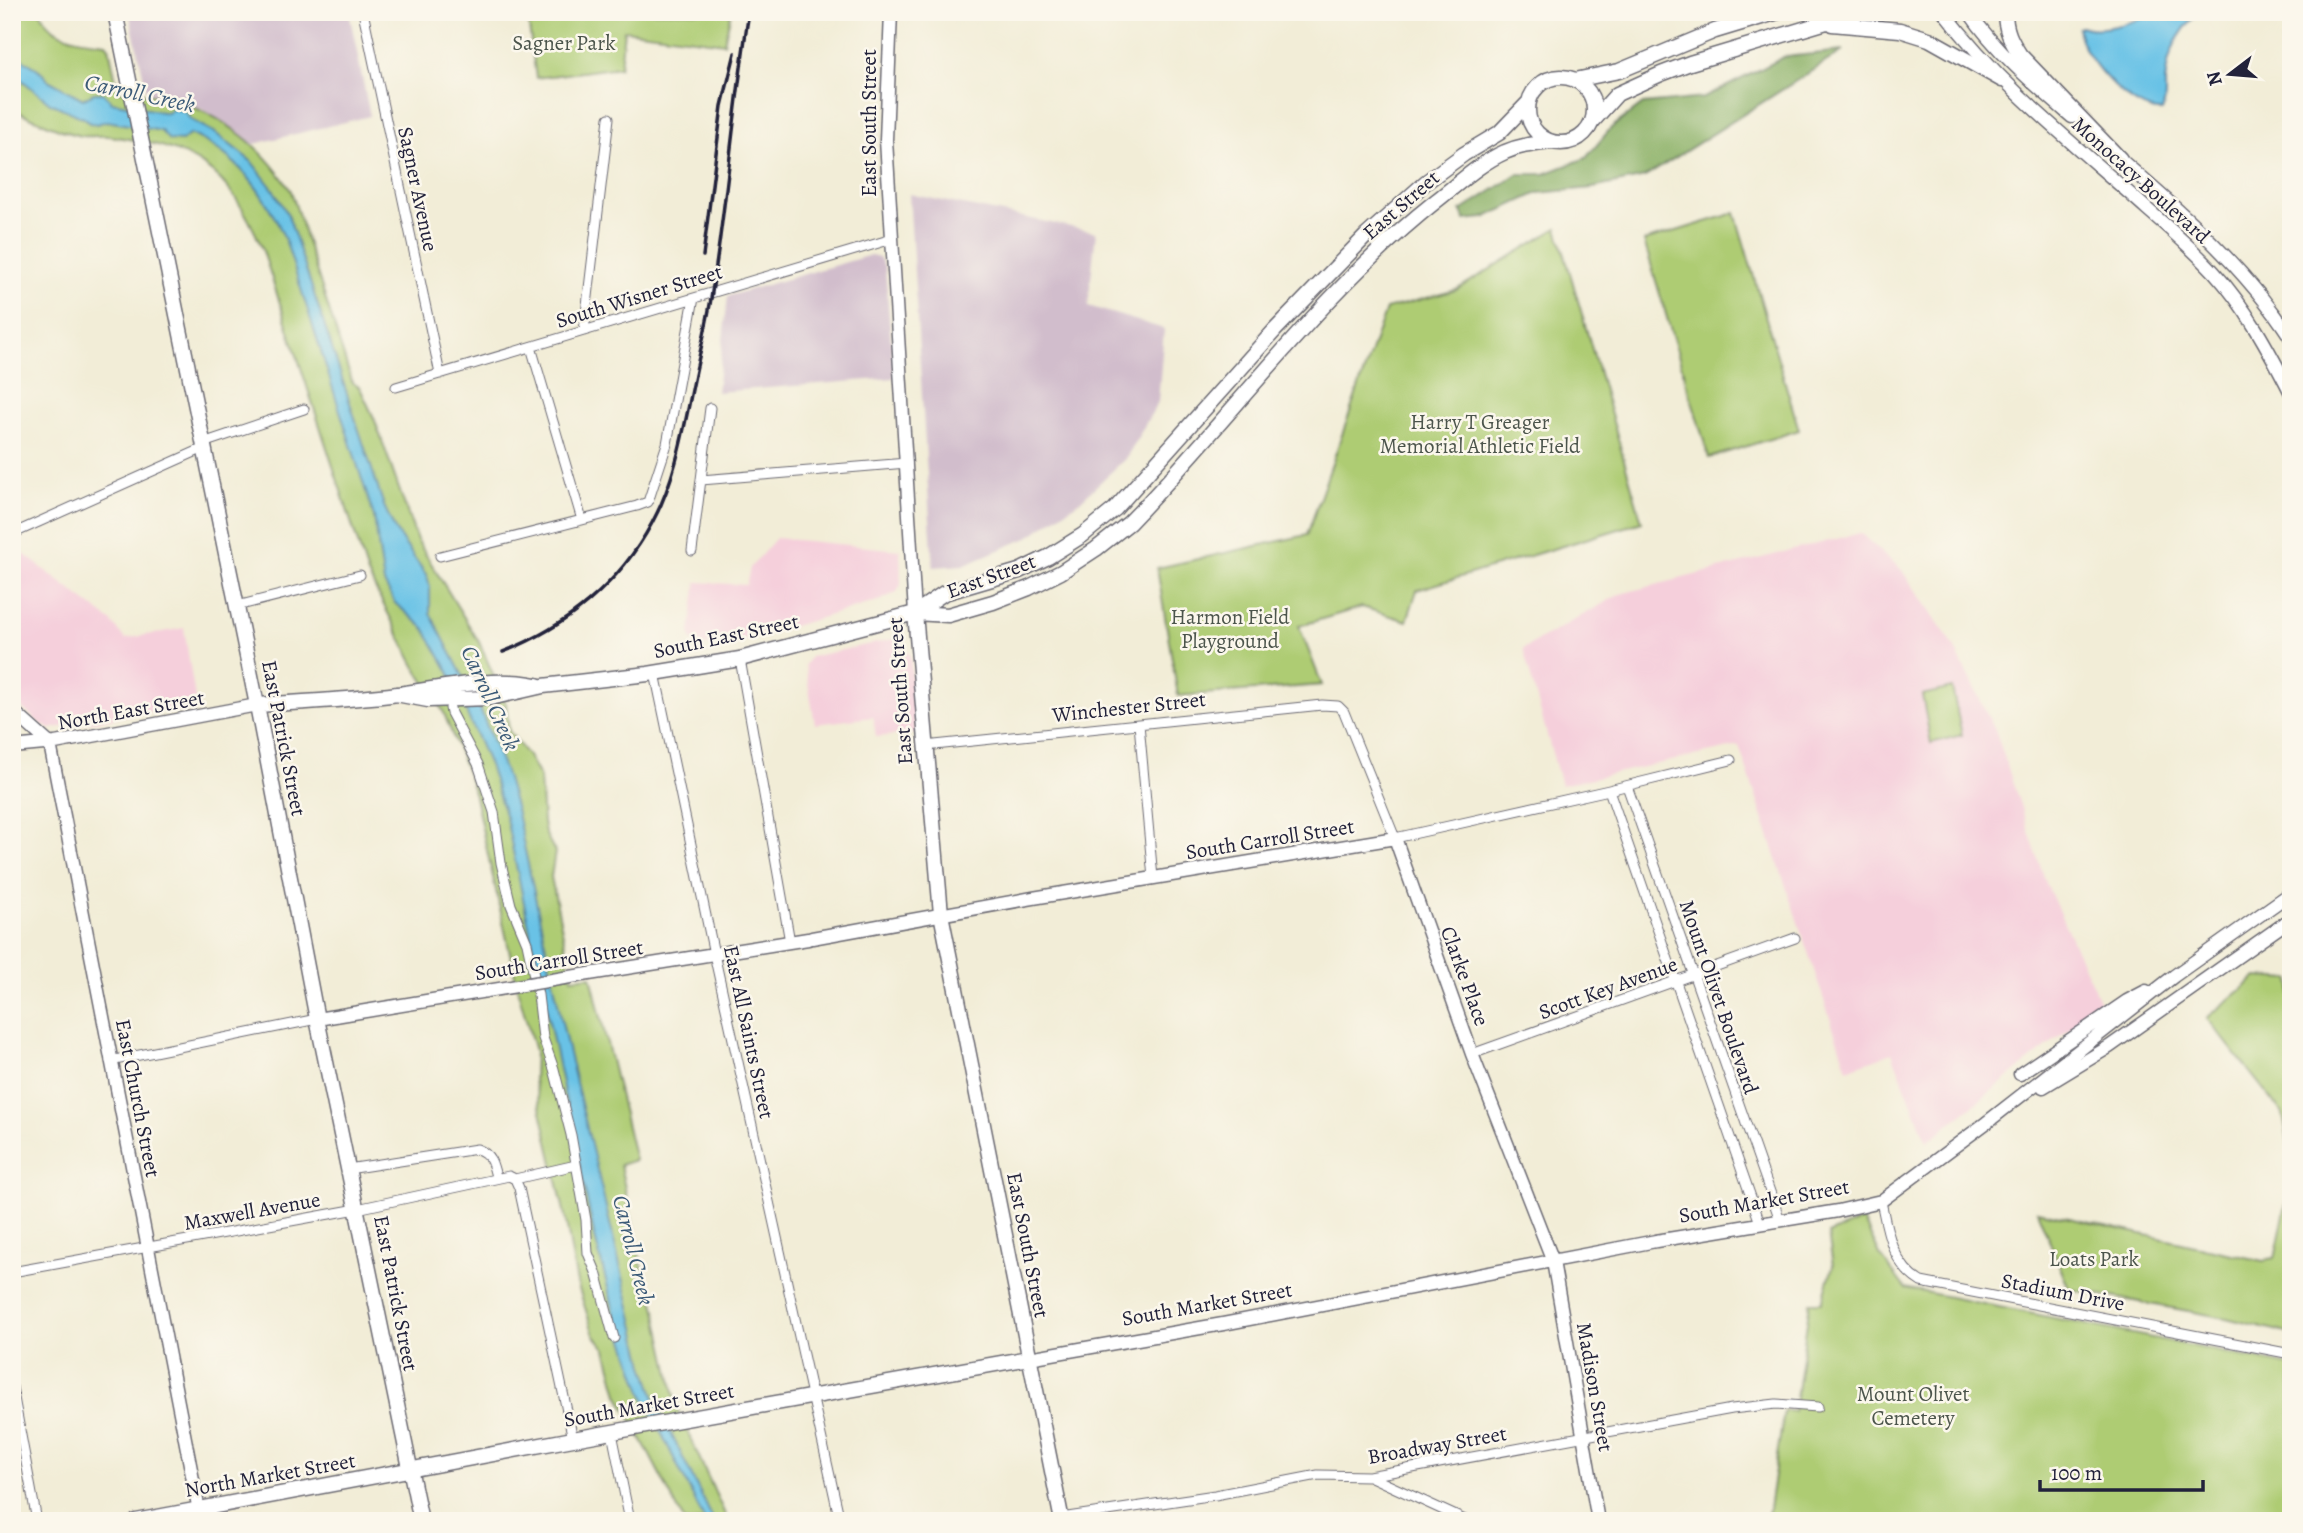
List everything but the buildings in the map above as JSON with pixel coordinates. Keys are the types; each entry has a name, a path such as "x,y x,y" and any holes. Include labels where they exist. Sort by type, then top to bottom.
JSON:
{"main road":[{"name":"East Patrick Street","path":"115,12 257,705 317,1019 421,1521"},
{"name":"East South Street","path":"891,12 886,110 892,239 915,613 941,914 1062,1520"},
{"path":"1778,12 1715,31 1613,73 1575,80 1563,77 1549,79 1539,85 1528,103 1528,118 1541,137 1552,142 1569,143 1586,132 1617,94 1630,86 1690,63 1860,12"},
{"name":"Monocacy Boulevard","path":"1944,12 1965,40 2031,108 2174,233 2214,272 2249,317 2291,393"},
{"name":"Monocacy Boulevard","path":"1969,12 2012,64 2230,259 2270,305 2291,338"},
{"path":"2005,12 2009,37 2020,55 2120,159"},
{"path":"1821,23 1900,30 1929,39 2002,80"},
{"path":"1575,80 1590,94 1594,108 1592,122"},
{"name":"East Street","path":"915,613 944,593 1019,570 1048,556 1083,535 1115,509 1275,330 1357,244 1426,182 1499,133 1528,103"},
{"name":"East Street","path":"915,613 948,615 993,602 1061,572 1096,549 1129,523 1161,490 1333,298 1412,220 1472,172 1504,152 1527,145 1552,142"},
{"name":"South East Street","path":"396,694 454,704 543,686 654,673 740,659 915,613"},
{"name":"South East Street","path":"257,705 396,694 469,683 520,681 543,686"},
{"name":"North East Street","path":"12,747 50,744 257,705"},
{"path":"12,710 50,744"},
{"name":"East Church Street","path":"50,744 200,1515"},
{"name":"South Carroll Street","path":"317,1019 810,939 941,914 1395,838"},
{"name":"Clarke Place","path":"1395,838 1472,1054 1553,1261"},
{"name":"South Market Street","path":"411,1471 573,1439 1223,1324 1553,1261 1838,1211 1881,1200 1986,1123 2174,976 2291,893"},
{"name":"South Market Street","path":"1986,1123 2109,1046 2291,919"},
{"path":"2020,1074 2127,1001 2174,976"},
{"name":"Madison Street","path":"1553,1261 1598,1521"},
{"name":"North Market Street","path":"136,1521 200,1515 411,1471"}],"street":[{"name":"Sagner Avenue","path":"363,12 440,374"},
{"path":"584,331 609,118"},
{"name":"South Wisner Street","path":"396,387 892,239"},
{"path":"440,556 648,502 667,444 694,298"},
{"path":"531,347 582,520"},
{"path":"692,551 710,408"},
{"path":"12,534 204,445 304,410"},
{"path":"701,480 907,463"},
{"path":"237,606 360,575"},
{"path":"740,659 790,942"},
{"name":"East All Saints Street","path":"654,673 840,1521"},
{"path":"454,704 451,713 478,764 494,812 500,863 511,905 527,943 538,995 543,1038 554,1069 576,1165 588,1253 614,1338"},
{"name":"Winchester Street","path":"925,746 1322,705 1338,706"},
{"name":"Clarke Place","path":"1338,706 1344,712 1395,838"},
{"path":"1139,724 1153,878"},
{"name":"South Carroll Street","path":"1395,838 1731,760"},
{"name":"Mount Olivet Boulevard","path":"1627,786 1780,1220"},
{"name":"Mount Olivet Boulevard","path":"1609,790 1760,1223"},
{"name":"Scott Key Avenue","path":"1472,1054 1795,938"},
{"path":"110,1061 317,1019"},
{"path":"348,1169 477,1149 485,1152 492,1160 496,1177"},
{"name":"Maxwell Avenue","path":"12,1272 357,1209 496,1177 509,1176 515,1179 576,1165"},
{"path":"515,1179 573,1439"},
{"name":"Stadium Drive","path":"1881,1200 1884,1222 1898,1258 1908,1273 1921,1282 2291,1354"},
{"path":"12,1387 37,1521"},
{"name":"Broadway Street","path":"1062,1520 1318,1475 1369,1476 1732,1409 1776,1404 1818,1407"},
{"path":"612,1433 629,1521"},
{"path":"1369,1476 1466,1521"}],"shaded area":[{"path":"129,12 349,12 370,116 254,144 202,109 147,92"},
{"path":"909,194 1096,232 1088,306 1164,329 1158,402 1126,458 1080,501 1027,538 963,565 933,567"},
{"path":"871,255 879,257 885,268 894,378 717,392 728,296"},
{"path":"1860,533 1901,569 1952,643 1996,732 2046,883 2101,1004 1927,1142 1892,1053 1847,1069 1739,746 1561,785 1523,649 1620,594"},
{"path":"776,538 900,550 901,584 897,592 881,600 763,635 725,644 699,646 691,639 690,632 697,582 746,585 750,568"},
{"path":"12,545 111,621 125,639 184,628 196,704 49,729 37,721 12,699"},
{"path":"894,639 903,644 910,655 916,733 876,737 873,717 815,724 805,665 810,657"}],"green space":[{"path":"12,12 40,12 48,24 62,34 106,43 118,91 170,99 217,119 258,150 291,191 352,382 360,388 374,418 417,540 479,642 506,704 509,731 540,778 545,833 555,852 551,877 572,978 591,976 635,1160 620,1165 678,1411 728,1521 684,1521 618,1394 606,1349 594,1335 577,1283 564,1211 534,1081 535,1051 520,998 473,788 443,711 418,672 368,574 262,248 236,198 205,166 186,155 139,141 75,134 12,109"},
{"name":"Sagner Park","path":"527,12 731,12 724,43 624,30 620,67 536,78"},
{"path":"1843,51 1645,177 1593,188 1538,193 1484,218 1465,220 1461,211 1518,174 1544,174 1586,158 1611,128 1643,104 1704,98 1784,57"},
{"path":"1735,213 1799,430 1709,458 1644,241"},
{"name":"Harry T Greager Memorial Athletic Field","path":"1557,228 1642,522 1417,590 1407,621 1362,607 1299,626 1322,685 1178,696 1157,568 1307,535 1386,309 1456,290"},
{"path":"1952,688 1962,735 1931,743 1922,695"},
{"path":"2257,977 2291,979 2291,1156 2283,1114 2207,1018"},
{"name":"Loats Park","path":"2291,1180 2291,1334 2226,1318 2069,1289 2037,1211 2263,1261 2275,1259"},
{"name":"Mount Olivet Cemetery","path":"1863,1220 1880,1255 1905,1288 2291,1366 2291,1521 1767,1521 1784,1411 1794,1411 1810,1302 1822,1302 1833,1266 1828,1234"}],"water":[{"path":"2161,12 2198,12 2179,36 2171,52 2162,111 2137,103 2110,82 2088,54 2078,28 2110,27"},
{"path":"12,53 38,69 48,80 83,99 94,93 103,93 112,102 167,113 173,109 184,111 191,120 214,132 251,161 273,189 288,215 384,506 395,530 427,576 430,587 430,613 480,709 505,772 517,813 567,1045 644,1365 658,1407 714,1521 705,1521 645,1400 614,1311 594,1234 506,818 489,765 449,672 424,628 395,603 384,583 374,517 285,239 277,222 248,177 222,152 207,142 190,134 182,141 169,140 161,131 107,121 90,123 50,103 12,72"}],"railway":[{"path":"503,652 549,630 590,601 608,584 639,545 667,489 683,435 710,303 749,12"},
{"path":"703,256 722,106 735,53"}],"water label":[{"name":"Carroll Creek","path":"140,93"},
{"name":"Carroll Creek","path":"491,698"},
{"name":"Carroll Creek","path":"634,1250"}],"park label":[{"name":"Harmon Field Playground","path":"1230,629"}]}
